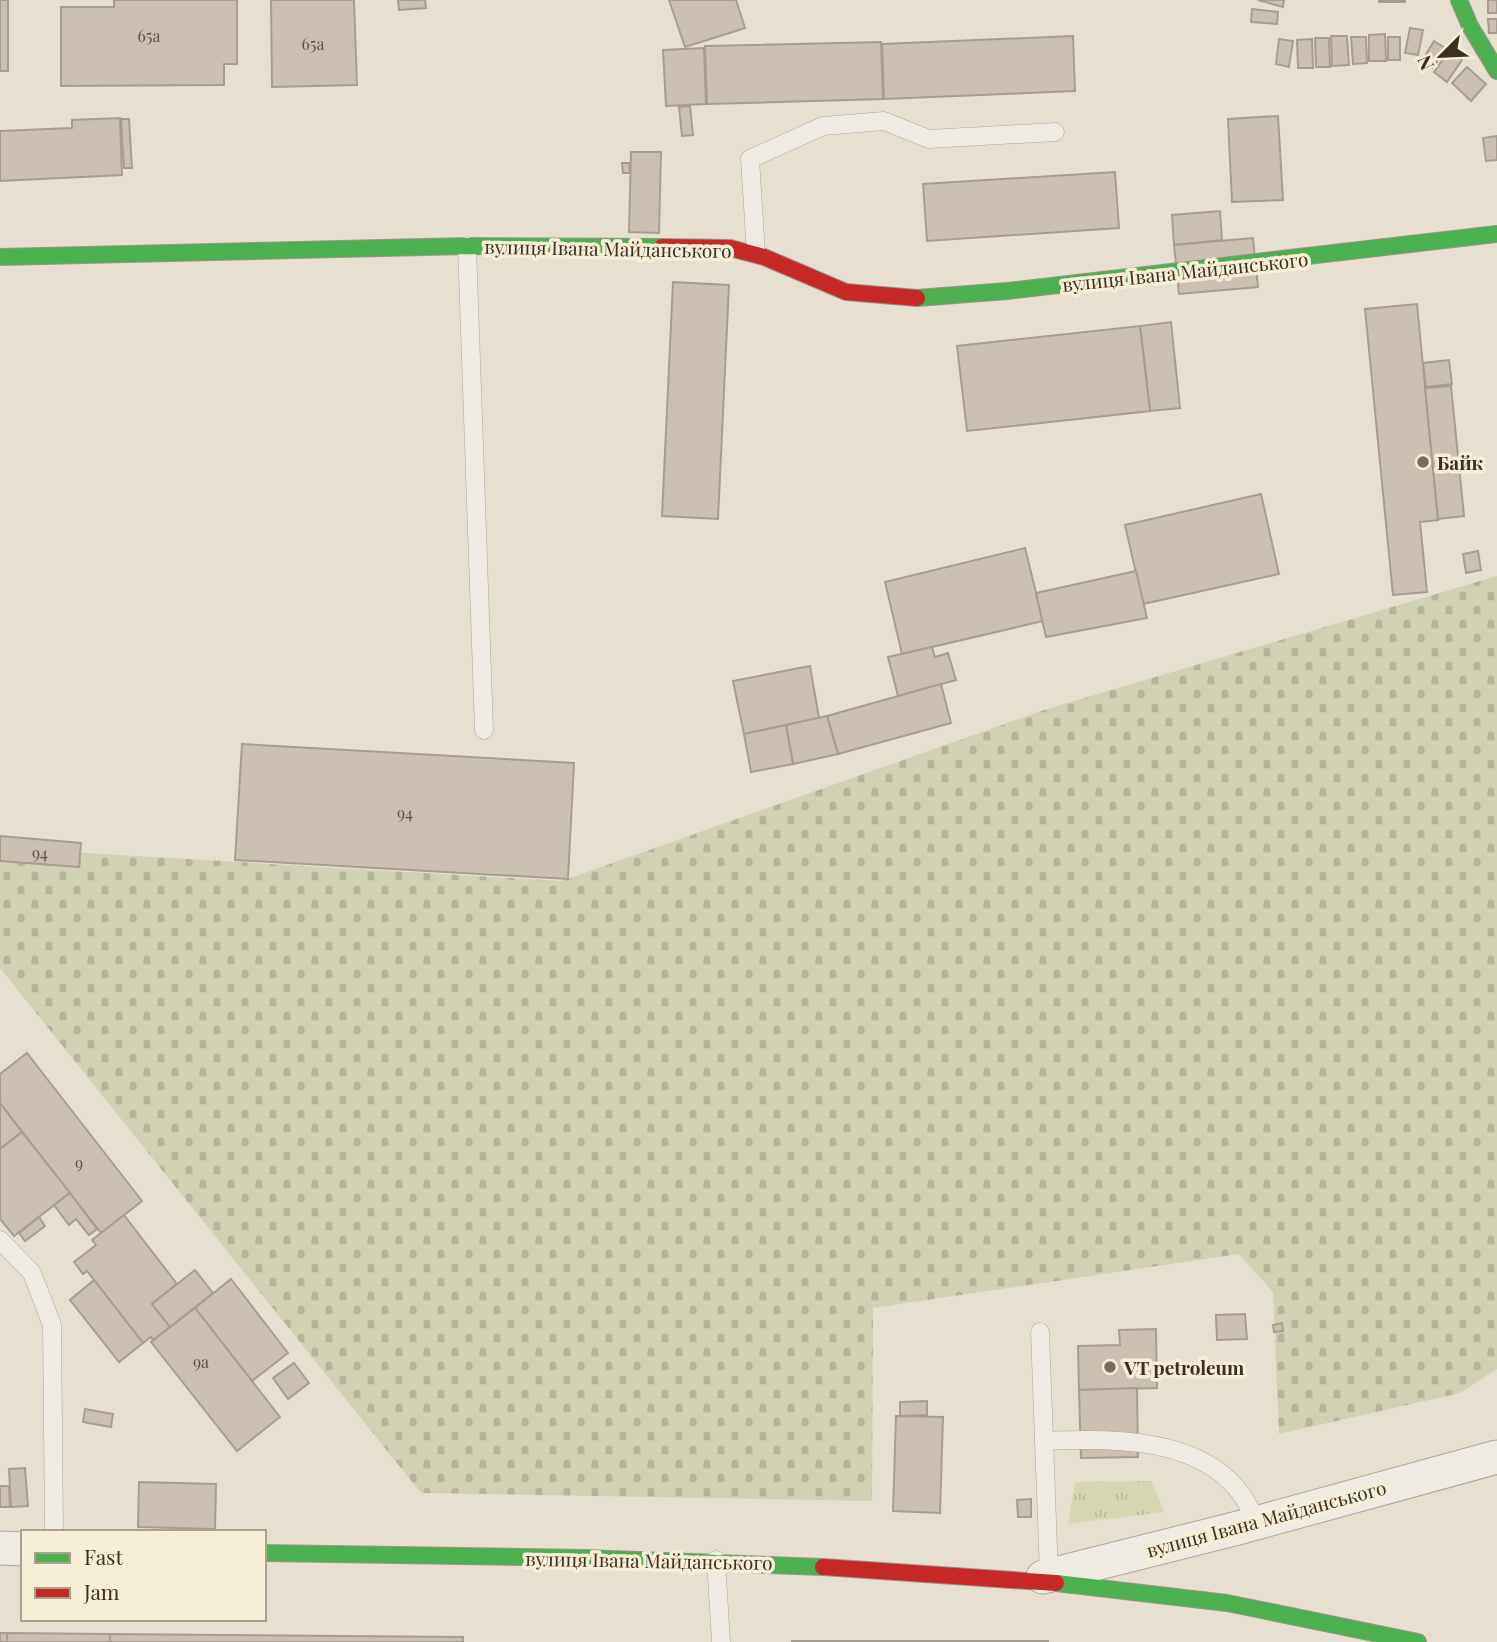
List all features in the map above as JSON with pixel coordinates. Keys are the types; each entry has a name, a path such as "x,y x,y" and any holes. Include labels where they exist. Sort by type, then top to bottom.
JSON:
{"street":[{"path":"1459,0 1470,26 1497,71"},
{"name":"вулиця Івана Майданського","path":"0,257 467,246 730,248 756,253 829,288 864,296 891,297 1045,286 1497,234"},
{"name":"вулиця Івана Майданського","path":"1041,1577 1256,1523 1497,1457"},
{"path":"0,1548 21,1549"},
{"name":"вулиця Івана Майданського","path":"266,1552 716,1560 1041,1577 1337,1621 1418,1642"}],"lane":[{"path":"756,253 750,159 823,125 884,121 929,139 1055,132"},
{"path":"467,246 484,730"},
{"path":"0,1240 32,1273 52,1325 54,1530"},
{"path":"1040,1332 1044,1441 1041,1577"},
{"path":"1044,1441 1124,1441 1187,1454 1228,1478 1242,1494 1256,1523"},
{"path":"716,1560 721,1642"}],"green space":[{"path":"1497,576 1497,1369 1460,1393 1279,1434 1273,1292 1239,1254 873,1308 872,1501 421,1493 0,968 0,848 562,881 1044,710"},
{"path":"1152,1481 1164,1512 1068,1524 1075,1482"}],"building":[{"path":"0,0 8,0 8,71 0,71"},
{"path":"114,0 237,0 237,64 224,64 224,85 61,86 61,7 114,7"},
{"path":"271,0 354,0 357,85 272,87"},
{"path":"398,0 425,0 426,8 399,10"},
{"path":"669,0 736,0 745,28 685,47"},
{"path":"1258,0 1284,0 1283,7"},
{"path":"1405,0 1405,2 1379,2"},
{"path":"1488,0 1497,0 1497,13 1488,13"},
{"path":"1252,9 1278,12 1277,24 1251,22"},
{"path":"1488,19 1497,19 1497,33 1489,33"},
{"path":"1410,28 1423,30 1418,55 1405,53"},
{"path":"1385,34 1386,61 1369,61 1369,35"},
{"path":"1073,36 1075,91 884,99 882,44"},
{"path":"1331,36 1347,36 1349,65 1332,66"},
{"path":"1351,37 1366,37 1367,63 1353,64"},
{"path":"1388,37 1400,37 1400,60 1388,60"},
{"path":"1315,38 1329,38 1330,67 1316,67"},
{"path":"1279,39 1293,41 1289,67 1276,64"},
{"path":"1312,39 1313,68 1298,68 1297,40"},
{"path":"1434,41 1445,48 1433,68 1422,61"},
{"path":"881,42 883,99 707,104 705,46"},
{"path":"704,48 706,104 666,106 663,50"},
{"path":"1449,51 1462,60 1447,82 1434,72"},
{"path":"1467,67 1486,84 1471,101 1452,83"},
{"path":"690,106 693,135 682,136 679,107"},
{"path":"1278,116 1283,200 1232,202 1228,119"},
{"path":"120,118 122,175 0,181 0,131 72,128 72,120"},
{"path":"121,119 129,119 132,168 124,168"},
{"path":"1497,136 1497,160 1486,161 1483,138"},
{"path":"631,152 661,152 659,233 629,232"},
{"path":"622,163 629,163 630,173 623,173"},
{"path":"1115,172 1119,228 927,241 923,184"},
{"path":"1220,211 1222,240 1174,245 1172,215"},
{"path":"1253,238 1258,287 1179,294 1174,245"},
{"path":"673,282 729,285 718,519 662,516"},
{"path":"1417,304 1438,520 1420,522 1427,592 1393,595 1365,309"},
{"path":"1171,322 1180,408 1150,411 1140,326"},
{"path":"1140,326 1150,411 967,431 957,346"},
{"path":"1449,360 1452,384 1426,387 1423,363"},
{"path":"1451,386 1464,516 1438,519 1425,388"},
{"path":"1261,494 1279,574 1143,604 1125,525"},
{"path":"1025,548 1043,621 902,654 885,582"},
{"path":"1478,551 1481,570 1466,573 1463,554"},
{"path":"1136,571 1147,618 1046,637 1036,593"},
{"path":"932,647 935,657 948,653 956,680 898,696 888,657"},
{"path":"810,666 819,718 744,734 733,681"},
{"path":"941,684 951,723 838,754 827,716"},
{"path":"827,716 838,754 793,764 786,725"},
{"path":"786,725 793,764 751,772 744,734"},
{"path":"242,744 574,763 568,879 235,860"},
{"path":"0,836 81,843 79,867 0,861"},
{"path":"27,1053 142,1201 101,1233 0,1103 0,1074"},
{"path":"0,1103 22,1132 0,1149"},
{"path":"22,1132 70,1193 14,1236 0,1219 0,1149"},
{"path":"70,1193 97,1229 89,1235 76,1219 69,1225 54,1205"},
{"path":"124,1215 177,1284 152,1304 170,1327 153,1340 151,1337 143,1343 87,1271 83,1274 74,1262 96,1245 92,1240"},
{"path":"39,1217 45,1226 25,1241 19,1233"},
{"path":"195,1270 213,1293 170,1327 152,1304"},
{"path":"231,1279 288,1353 252,1381 195,1308"},
{"path":"94,1280 143,1343 119,1362 70,1300"},
{"path":"195,1308 280,1417 237,1451 151,1342"},
{"path":"1245,1314 1247,1339 1217,1340 1216,1315"},
{"path":"1282,1323 1283,1331 1274,1332 1273,1325"},
{"path":"1156,1329 1157,1388 1079,1390 1078,1346 1120,1345 1119,1330"},
{"path":"294,1363 309,1383 288,1399 273,1378"},
{"path":"1137,1388 1138,1457 1081,1458 1079,1390"},
{"path":"927,1401 927,1415 900,1416 900,1402"},
{"path":"85,1409 113,1414 111,1427 83,1422"},
{"path":"896,1416 943,1417 940,1513 893,1511"},
{"path":"25,1468 28,1506 11,1507 9,1469"},
{"path":"139,1482 216,1484 215,1529 138,1527"},
{"path":"0,1486 9,1486 10,1507 0,1507"},
{"path":"1031,1499 1031,1517 1018,1517 1017,1500"},
{"path":"0,1633 7,1633 7,1642 0,1642"},
{"path":"7,1633 110,1634 110,1642 7,1642"},
{"path":"110,1634 463,1637 463,1642 110,1642"},
{"path":"1048,1641 1048,1642 792,1642"}],"traffic: fast":[{"path":"1459,0 1470,26 1497,71"},
{"path":"917,298 1007,291 1497,234"},
{"path":"0,257 467,246 662,247"},
{"path":"266,1553 585,1558 823,1567"},
{"path":"1056,1583 1227,1603 1418,1642"}],"traffic: jam":[{"path":"662,247 730,248 764,257 846,292 917,298"},
{"path":"823,1567 1056,1583"}],"place":[{"name":"Байк","path":"1423,462"},
{"name":"VT petroleum","path":"1110,1367"}]}
